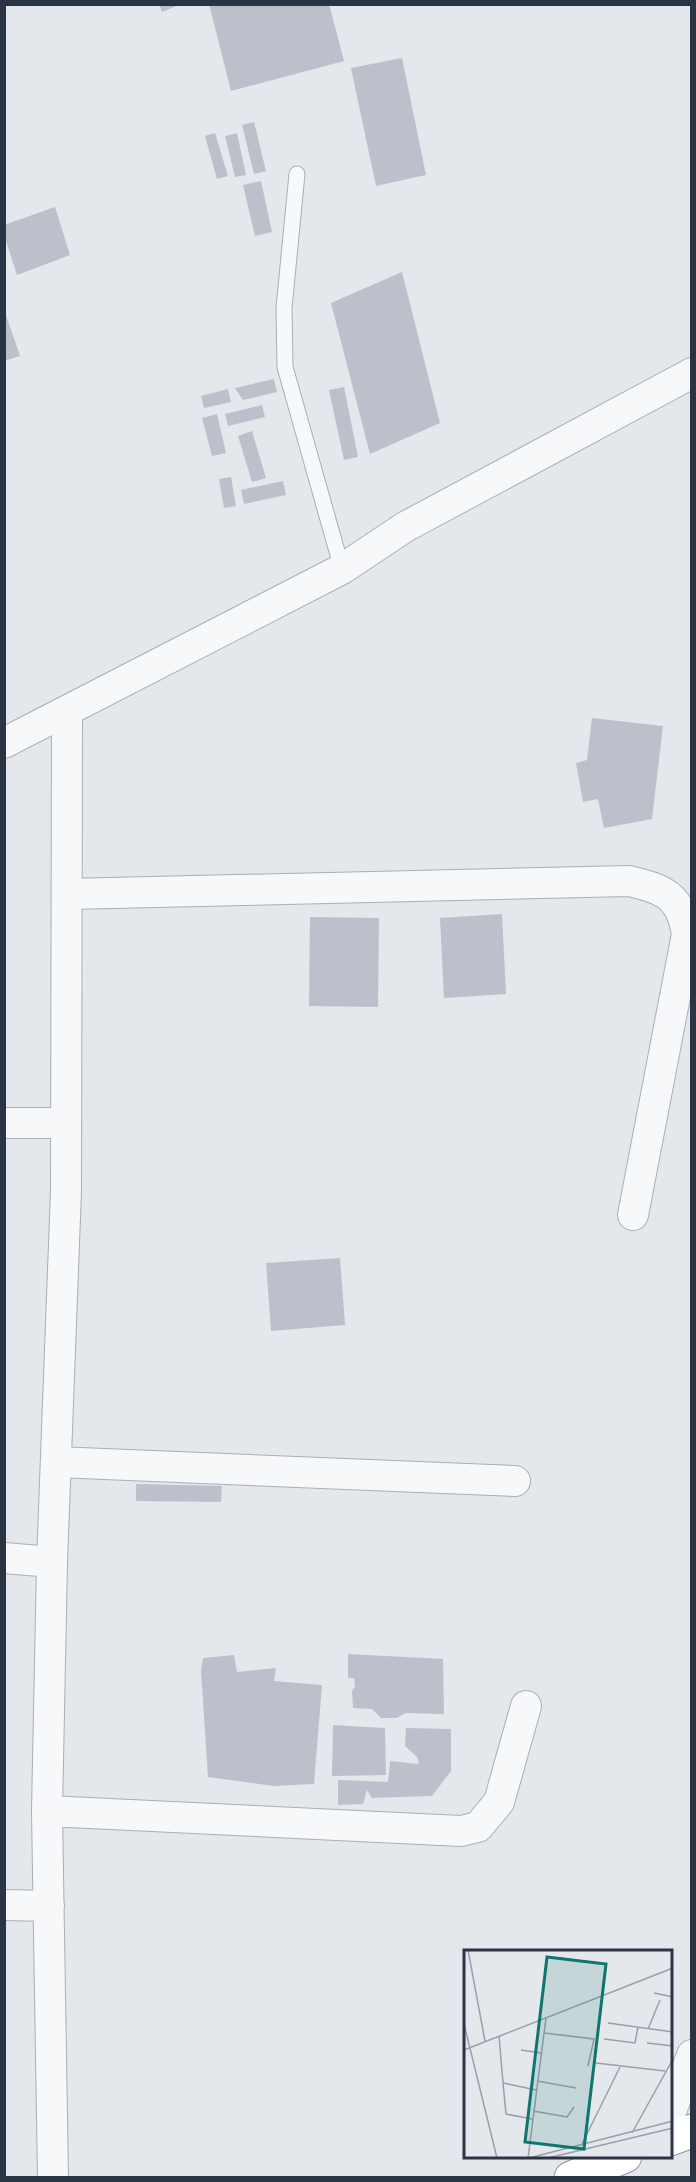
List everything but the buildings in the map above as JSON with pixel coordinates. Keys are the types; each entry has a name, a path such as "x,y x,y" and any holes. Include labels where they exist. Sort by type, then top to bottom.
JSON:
{"highway":[{"path":"672,2138 692,2131"},
{"path":"571,2178 622,2158"}],"street":[{"path":"4,743 342,569 405,527 692,373"},
{"path":"53,2178 47,1811 52,1562 66,1191 67,712"},
{"path":"67,894 629,881 661,891 674,900 684,916 687,934 633,1215"},
{"path":"4,1123 66,1123"},
{"path":"56,1462 516,1481"},
{"path":"4,1558 52,1562"},
{"path":"47,1811 461,1831 478,1827 499,1802 526,1706"},
{"path":"4,1905 49,1906"},
{"path":"672,2109 692,2055"}],"lane":[{"path":"297,174 284,308 285,367 342,569"}]}
